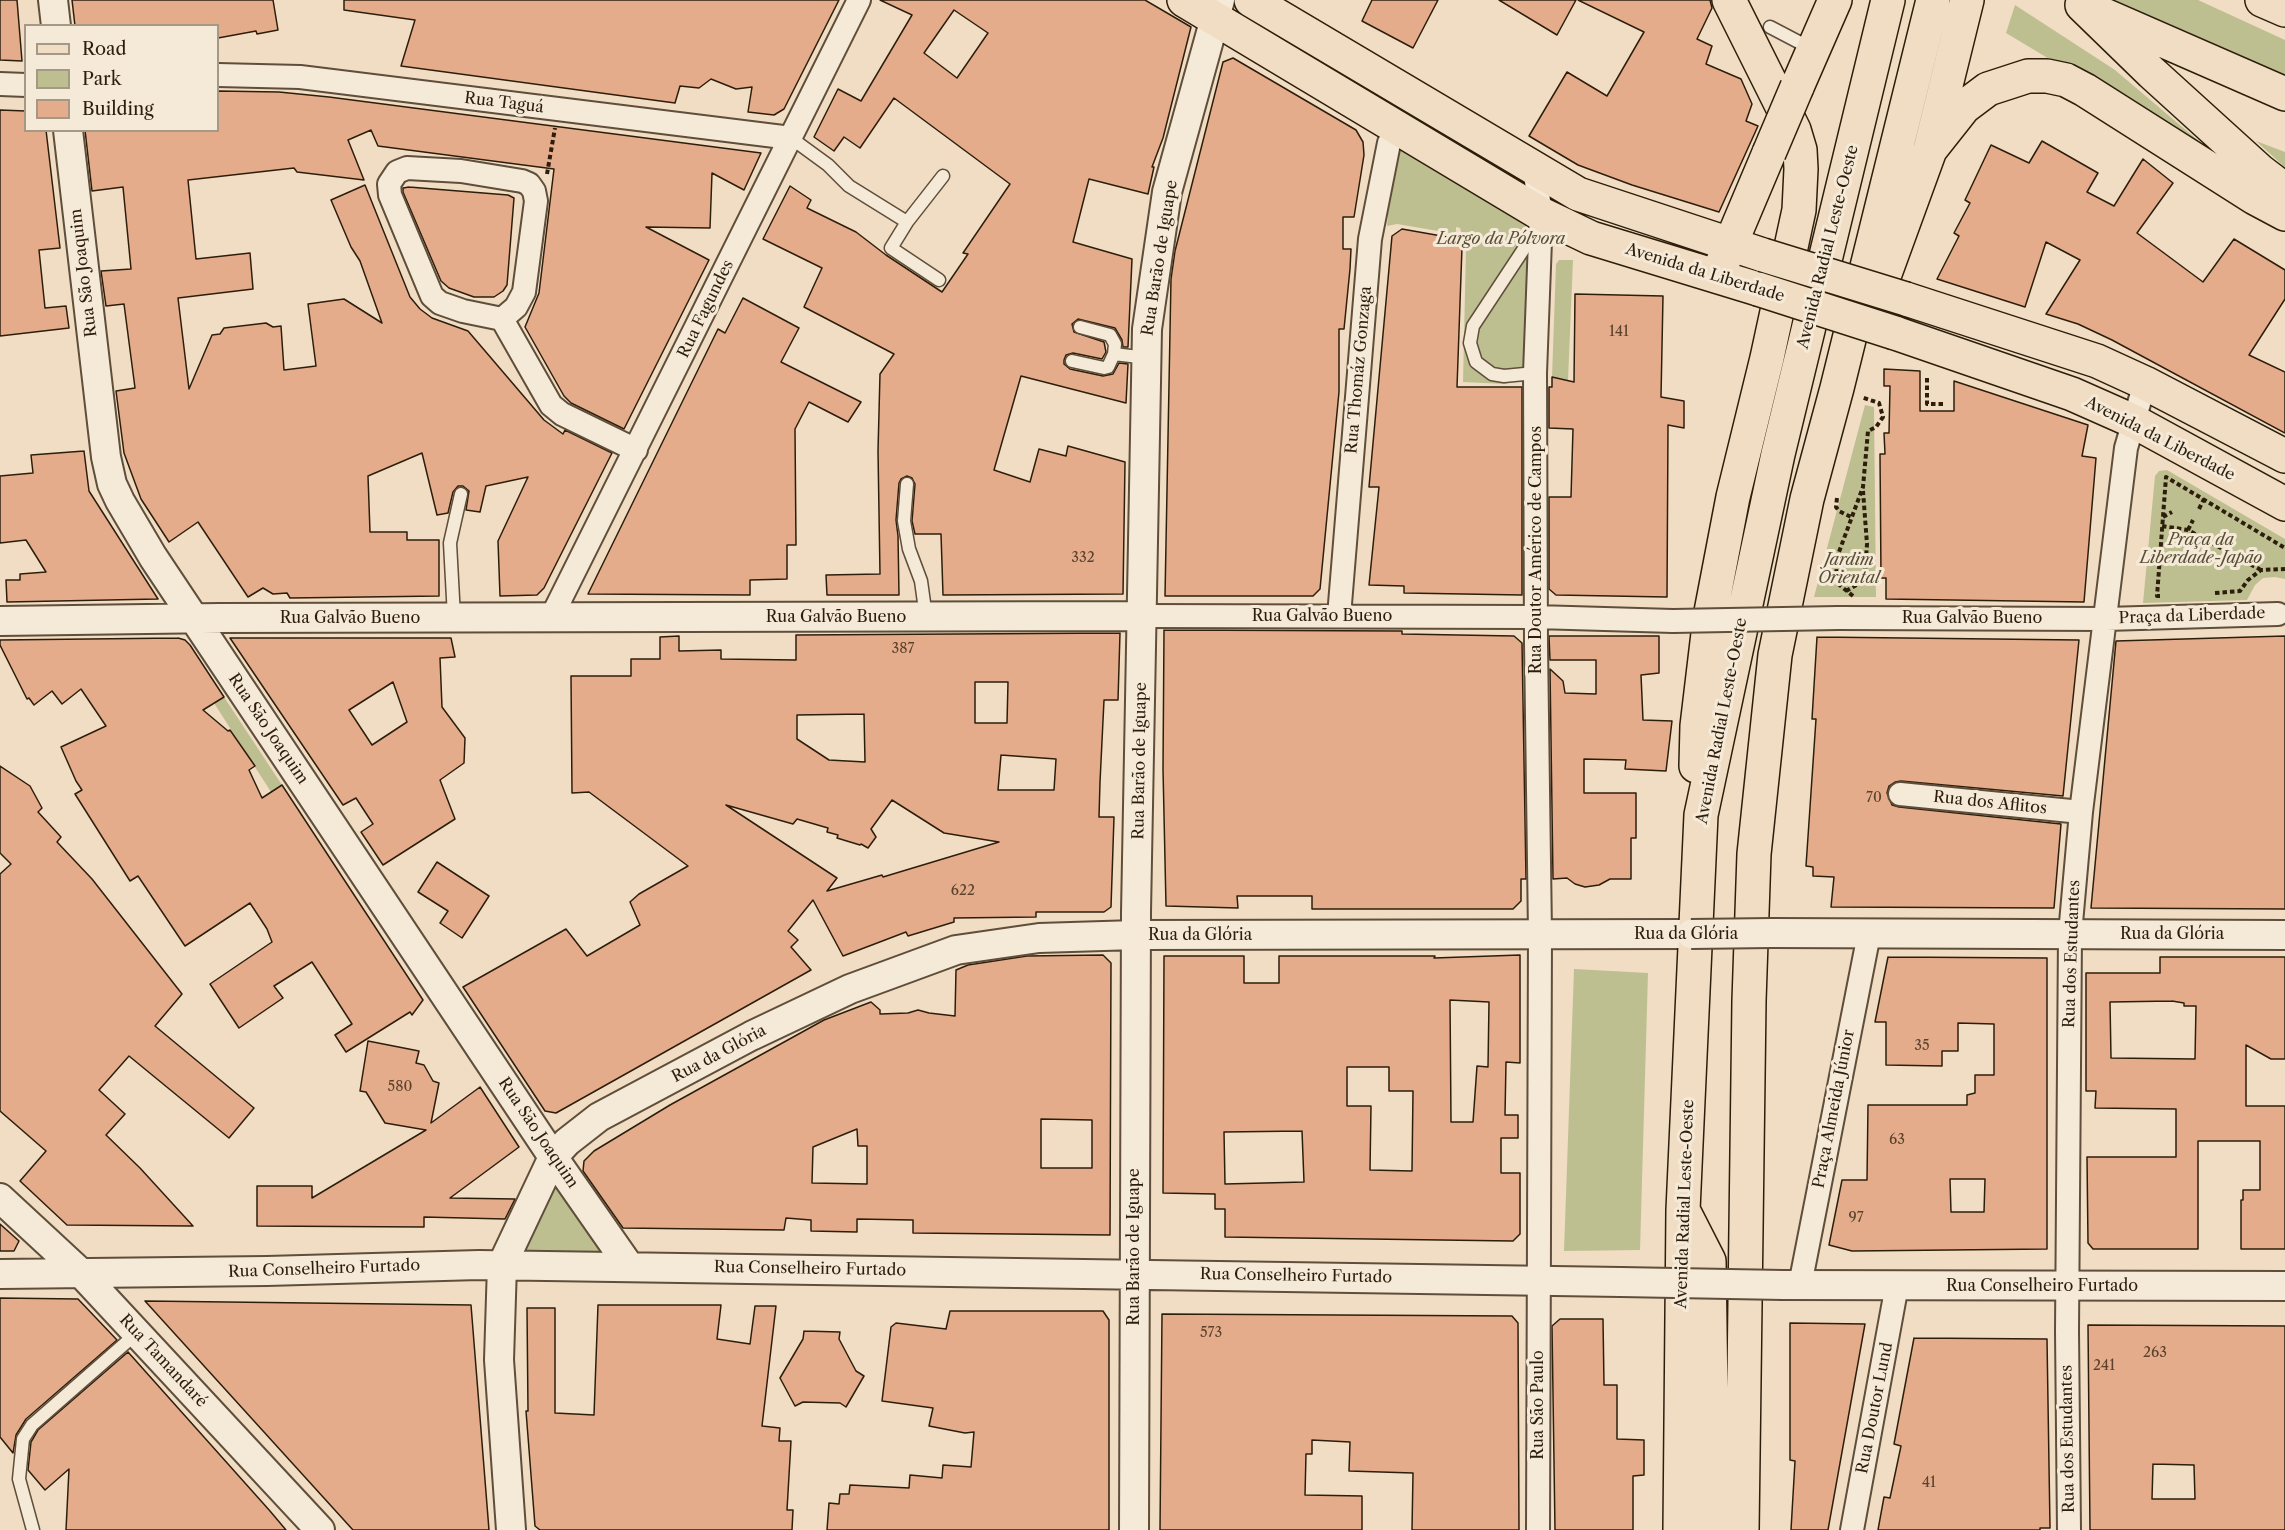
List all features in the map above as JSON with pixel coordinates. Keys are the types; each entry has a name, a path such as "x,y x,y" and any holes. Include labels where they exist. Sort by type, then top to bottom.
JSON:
{"main road":[{"name":"Avenida da Liberdade","path":"1184,0 1217,9 1541,221 1895,333 2072,394 2133,421 2285,504"},
{"name":"Avenida da Liberdade","path":"1251,0 1578,194 1730,245 2097,361 2145,383 2285,456"},
{"path":"1701,815 1696,771 1697,726 1710,617 1733,496 1767,358 1799,210 1802,170 1800,150 1794,130 1729,0"},
{"path":"1717,276 1835,0"},
{"name":"Avenida Radial Leste-Oeste","path":"1680,1530 1683,1210 1701,815 1778,454 1888,0"},
{"path":"1742,1530 1749,1001 1754,854 1775,655 1807,499 1837,388 1933,0"},
{"path":"1837,388 1885,273 1930,150 1967,0"},
{"path":"2262,0 2285,10"},
{"path":"2077,3 2285,94"},
{"path":"2077,3 2260,171 2285,190"},
{"path":"1930,150 1964,107 1988,89 2028,76 2047,76 2066,80 2085,90 2255,198 2285,214"},
{"path":"1683,1210 1709,1261 1713,1530"},
{"path":"1745,1323 1763,1363 1765,1530"}],"street":[{"path":"53,0 56,24"},
{"name":"Rua Fagundes","path":"551,618 859,0"},
{"name":"Rua Barão de Iguape","path":"1134,1530 1136,935 1147,329 1167,192 1217,9"},
{"name":"Rua Taguá","path":"219,75 300,77 791,138"},
{"path":"0,84 24,85"},
{"name":"Rua Thomáz Gonzaga","path":"1339,616 1370,239 1389,143 1398,127"},
{"name":"Rua São Joaquim","path":"68,132 106,457 112,484 153,556 553,1157 629,1266"},
{"path":"501,319 516,307 524,292 536,201 530,184 461,171 407,168 397,172 389,184 390,195 432,296 440,303 463,311 501,319 551,405 562,414 636,450"},
{"name":"Rua Doutor Américo de Campos","path":"1534,168 1541,221 1535,373 1539,934"},
{"name":"Rua dos Estudantes","path":"2068,1530 2067,1286 2070,934 2081,812 2127,448 2145,383"},
{"name":"Praça da Liberdade","path":"2106,619 2278,614"},
{"name":"Rua Galvão Bueno","path":"0,621 195,618 1143,616 1536,617 1672,621 1846,618 2106,619"},
{"name":"Rua dos Aflitos","path":"1900,794 2081,812"},
{"name":"Rua da Glória","path":"511,1530 499,1360 502,1265 553,1157 567,1142 599,1117 751,1036 850,989 956,950 1039,938 1136,935 1818,933 2285,935"},
{"path":"1538,1281 1539,934"},
{"name":"Praça Almeida Júnior","path":"1791,1285 1869,934"},
{"name":"Rua Tamandaré","path":"0,1198 81,1273 320,1530"},
{"path":"455,1265 477,1280 486,1292 499,1322"},
{"name":"Rua Conselheiro Furtado","path":"0,1274 502,1265 1791,1285 2285,1286"},
{"name":"Rua São Paulo","path":"1538,1281 1538,1530"},
{"name":"Rua Doutor Lund","path":"1852,1530 1897,1285"}],"lane":[{"path":"1770,27 1814,49"},
{"path":"791,138 828,165 849,186 907,222"},
{"path":"939,280 891,248 907,222 943,176"},
{"path":"1535,373 1510,376 1492,374 1476,362 1470,343 1473,326 1541,221"},
{"path":"1072,361 1104,368 1108,367 1114,354 1115,344 1110,335 1080,327"},
{"path":"1114,354 1147,358"},
{"path":"906,484 904,520 909,549 921,581 926,617"},
{"path":"454,618 450,543 461,494"},
{"path":"33,1530 19,1479 23,1439 32,1425 137,1333"}],"path":[{"path":"530,184 546,176 558,110"},
{"path":"1927,378 1927,404 1943,404"},
{"path":"1846,591 1858,584 1866,573 1867,544 1863,487 1868,431 1876,426"},
{"path":"2169,595 2157,596 2166,477 2285,548"},
{"path":"1846,618 1854,597 1837,583 1836,560 1863,487"},
{"path":"2199,509 2204,499"},
{"path":"2163,517 2172,512"},
{"path":"2188,530 2193,520"},
{"path":"2162,526 2188,530 2261,570 2285,569"},
{"path":"2205,593 2240,591 2248,580 2261,570"}],"green space":[{"path":"2092,0 2198,0 2285,40 2285,85"},
{"path":"2015,5 2115,70 2207,148 2106,93 2006,33"},
{"name":"Largo da Pólvora","path":"1401,141 1534,218 1532,371 1506,384 1463,382 1466,248 1460,228 1456,227 1456,234 1397,224 1387,226 1391,176"},
{"path":"2256,141 2285,152 2285,168 2278,161"},
{"path":"1559,260 1573,260 1568,380 1552,377 1556,264"},
{"name":"Jardim Oriental","path":"1865,405 1874,407 1876,597 1814,597"},
{"name":"Praça da Liberdade-Japão","path":"2167,470 2285,539 2285,579 2263,578 2255,585 2247,600 2143,603 2155,476 2159,471"},
{"path":"224,697 282,785 271,792 214,703"},
{"path":"1574,969 1648,973 1640,1250 1564,1251"},
{"path":"556,1169 619,1258 511,1258"}],"building":[{"path":"0,0 17,0 22,61 0,60"},
{"path":"72,0 273,0 278,30 257,34 256,31 219,38 219,24 75,24"},
{"path":"344,0 839,0 784,109 774,115 748,112 752,87 736,89 711,79 699,88 680,86 675,103 401,66 415,20 344,10"},
{"path":"880,0 1145,0 1191,27 1163,138 1152,167 1154,167 1148,194 1089,179 1073,242 1132,259 1128,347 1123,347 1115,328 1078,319 1072,324 1074,332 1104,342 1106,352 1102,359 1073,353 1066,355 1064,360 1064,364 1070,369 1103,376 1113,374 1119,363 1128,364 1126,403 1021,376 994,470 1030,482 1039,449 1066,456 1068,446 1125,462 1123,594 943,595 941,534 915,534 912,521 915,484 912,478 907,476 899,483 896,520 899,595 827,595 826,575 880,574 878,451 880,374 894,354 804,307 822,268 763,239 790,186 811,200 807,208 856,232 942,292 968,254 963,253 1010,184 894,98 860,148 844,137 834,151 814,137 838,89 861,101 912,15","holes":["954,10 988,33 957,78 924,53"]},
{"path":"1372,0 1438,0 1413,48 1362,21"},
{"path":"1499,0 1576,0 1557,35"},
{"path":"1578,0 1710,0 1712,8 1697,39 1712,46 1706,64 1741,79 1752,104 1746,121 1758,126 1719,212 1632,185 1578,165 1529,136 1567,72 1607,96 1644,32"},
{"path":"1233,58 1356,130 1363,142 1364,155 1354,217 1343,217 1343,249 1351,249 1350,269 1344,329 1339,329 1339,392 1320,589 1313,596 1165,596 1171,279 1175,251 1223,62"},
{"path":"219,91 279,92 329,97 761,153 744,190 712,173 710,228 646,227 709,260 624,429 571,403 564,396 525,327 539,293 554,169 378,146 371,130 348,140 364,180 297,172 294,168 188,180 196,259 250,253 253,289 178,298 189,389 212,335 220,334 224,328 266,323 273,327 281,326 284,370 316,366 308,304 344,299 382,323 360,261 351,247 331,200 365,185 410,297 420,309 432,318 468,331 544,420 563,434 565,430 612,453 544,588 537,595 500,596 498,541 528,477 486,486 480,512 466,510 469,491 463,486 458,486 453,492 448,513 437,515 422,453 368,476 370,532 407,532 407,540 439,540 439,596 290,598 287,593 273,594 263,588 248,597 198,522 169,542 141,499 124,453 116,391 135,388 124,304 106,306 101,271 131,269 123,187 92,191 85,132 219,132"},
{"path":"0,110 24,111 24,132 46,132 60,248 39,250 45,308 66,306 69,328 0,336"},
{"path":"2042,141 2098,173 2087,192 2114,206 2143,159 2173,183 2137,233 2203,282 2234,239 2285,270 2285,299 2249,355 2285,372 2285,433 2112,340 2078,324 2046,314 2080,260 2046,242 2025,307 1937,279 1959,236 1954,233 1970,203 1965,200 1991,145 2029,163"},
{"path":"403,188 508,195 514,198 507,285 503,291 494,297 474,297 449,288 441,281 403,192"},
{"path":"1402,229 1453,238 1462,247 1457,387 1522,387 1522,595 1404,593 1404,586 1369,585 1379,487 1369,487 1392,236"},
{"path":"1575,294 1663,296 1661,397 1684,401 1684,428 1668,425 1667,597 1556,595 1549,589 1549,497 1571,497 1573,429 1549,428 1549,387 1552,387 1552,377 1574,382"},
{"path":"743,298 799,328 781,362 861,402 848,422 809,402 795,429 796,545 787,545 787,579 750,580 750,595 588,594 718,329 725,333"},
{"path":"1884,369 1920,371 1920,411 1954,411 1954,381 2088,425 2082,456 2096,458 2084,602 1886,599 1886,578 1881,578 1880,454 1885,454 1884,433 1889,433 1890,386 1884,386"},
{"path":"84,451 89,491 158,599 7,602 6,580 20,580 20,574 46,572 26,540 0,543 0,476 33,473 31,455"},
{"path":"1164,630 1402,631 1402,634 1514,636 1522,643 1526,879 1521,879 1521,901 1513,909 1312,909 1312,896 1237,896 1238,908 1166,906 1163,769"},
{"path":"1120,633 1118,700 1104,700 1100,782 1099,817 1114,817 1111,907 1104,912 1036,912 1036,917 954,918 954,922 908,936 906,932 843,956 813,900 788,931 798,940 791,947 811,970 556,1113 545,1111 463,987 566,929 587,956 640,925 630,902 639,894 688,866 589,792 572,793 571,676 631,676 631,659 660,659 660,637 679,636 679,651 721,650 721,659 796,660 796,635","holes":["975,682 1008,682 1007,723 975,723","864,714 865,762 829,760 797,739 797,715","1001,755 1056,759 1054,790 998,790","892,800 944,833 999,842 883,877 882,875 827,891 837,878 726,805 793,824 797,819 828,828 827,832 838,835 837,838 868,848 876,837 871,829"]},
{"path":"1549,636 1659,636 1659,673 1641,675 1643,720 1672,721 1666,771 1625,769 1626,760 1584,759 1584,793 1636,793 1636,838 1631,838 1631,879 1610,879 1599,885 1585,887 1567,878 1553,879 1550,669 1563,681 1565,693 1596,694 1596,660 1550,660"},
{"path":"2285,636 2285,909 2091,908 2116,641"},
{"path":"1817,637 2079,640 2063,796 1901,781 1889,786 1887,793 1892,805 1899,807 2061,824 2054,908 1831,907 1834,877 1813,876 1813,867 1806,866 1816,719 1812,719"},
{"path":"178,638 190,645 224,697 203,710 228,731 230,730 255,766 249,770 262,798 282,785 423,1000 412,1015 410,1012 346,1052 335,1035 352,1024 312,962 274,986 283,998 239,1028 210,984 272,942 267,929 250,903 185,946 138,876 130,881 75,794 82,790 61,747 106,726 81,689 62,704 52,691 34,705 29,698 27,699 0,645 0,640"},
{"path":"230,638 451,638 455,657 440,658 442,707 465,738 464,763 440,780 455,819 383,865 361,832 373,824 356,798 343,805","holes":["393,682 407,722 372,745 349,710"]},
{"path":"0,766 30,786 42,808 38,812 61,837 57,842 92,879 182,994 155,1026 254,1108 229,1138 129,1056 99,1090 125,1114 106,1135 193,1226 67,1225 20,1181 46,1151 0,1111 0,874 11,864 0,853"},
{"path":"437,862 489,896 462,938 440,923 448,911 418,892"},
{"path":"1103,955 1111,963 1110,1235 913,1233 913,1220 857,1219 857,1232 811,1231 811,1220 786,1218 784,1230 623,1228 583,1171 584,1161 594,1151 670,1105 824,1020 871,1002 880,1010 880,1014 908,1013 918,1010 955,1016 956,970 968,965 1027,956","holes":["1041,1119 1092,1120 1092,1168 1041,1168","857,1129 858,1146 867,1146 867,1184 812,1183 813,1147"]},
{"path":"1520,955 1520,1063 1506,1062 1505,1115 1518,1115 1518,1138 1501,1138 1501,1173 1520,1173 1520,1234 1513,1241 1225,1237 1225,1209 1215,1209 1215,1194 1163,1193 1164,956 1244,956 1244,983 1279,983 1279,956 1435,956 1434,958","holes":["1450,1000 1489,1002 1488,1067 1477,1066 1473,1122 1451,1122","1347,1067 1389,1067 1389,1091 1413,1091 1412,1171 1370,1170 1371,1106 1347,1106","1302,1131 1304,1182 1225,1184 1224,1132"]},
{"path":"1888,957 2047,958 2047,1249 1852,1251 1829,1245 1842,1180 1867,1180 1868,1105 1967,1105 1967,1095 1975,1093 1975,1075 1994,1075 1994,1024 1958,1023 1958,1051 1942,1051 1942,1066 1886,1065 1886,1022 1875,1022","holes":["1950,1179 1985,1179 1984,1212 1951,1212"]},
{"path":"2160,957 2285,957 2285,1059 2271,1059 2246,1045 2246,1106 2285,1106 2285,1249 2241,1249 2243,1190 2260,1190 2260,1141 2198,1141 2198,1249 2093,1249 2088,1243 2087,1157 2176,1157 2176,1109 2095,1108 2096,1091 2086,1091 2086,973 2160,973","holes":["2172,1001 2184,1003 2184,1006 2196,1006 2195,1059 2111,1058 2110,1002"]},
{"path":"368,1041 419,1051 416,1063 424,1065 433,1081 439,1083 431,1123 480,1087 519,1147 450,1198 515,1199 505,1219 424,1217 424,1227 257,1226 257,1186 312,1186 312,1198 426,1130 385,1123 366,1092 360,1091"},
{"path":"0,1224 19,1241 14,1251 0,1251"},
{"path":"0,1298 78,1299 117,1340 26,1419 16,1435 13,1453 0,1437"},
{"path":"145,1301 471,1305 489,1530 353,1530"},
{"path":"598,1305 721,1305 717,1339 750,1344 755,1306 776,1306 762,1426 780,1428 779,1441 791,1441 787,1510 793,1510 792,1530 540,1530 535,1526 526,1411 528,1411 527,1308 555,1308 555,1413 594,1415"},
{"path":"950,1311 1103,1311 1109,1320 1109,1530 827,1530 829,1503 839,1504 840,1494 849,1494 850,1485 909,1488 910,1475 942,1478 943,1465 971,1467 974,1432 965,1433 929,1426 933,1408 882,1401 891,1327 896,1323 946,1329"},
{"path":"1162,1314 1512,1316 1518,1323 1519,1530 1412,1530 1413,1473 1349,1471 1350,1442 1312,1440 1312,1454 1306,1454 1305,1495 1362,1496 1362,1530 1160,1530"},
{"path":"1560,1319 1603,1319 1604,1385 1617,1385 1617,1439 1644,1440 1644,1475 1633,1476 1633,1530 1555,1530 1552,1326"},
{"path":"1790,1323 1865,1324 1828,1530 1791,1530 1795,1461 1790,1460"},
{"path":"2088,1325 2285,1326 2285,1530 2090,1530","holes":["2153,1464 2194,1465 2195,1499 2152,1499"]},
{"path":"804,1331 840,1332 839,1339 856,1371 864,1376 846,1407 840,1403 803,1402 795,1406 780,1378 803,1339"},
{"path":"1914,1338 2047,1339 2050,1528 2040,1528 2040,1530 1878,1530 1884,1497 1890,1498 1901,1446 1894,1444"},
{"path":"128,1352 286,1530 66,1530 69,1469 45,1490 28,1470 31,1442 38,1430"}]}
